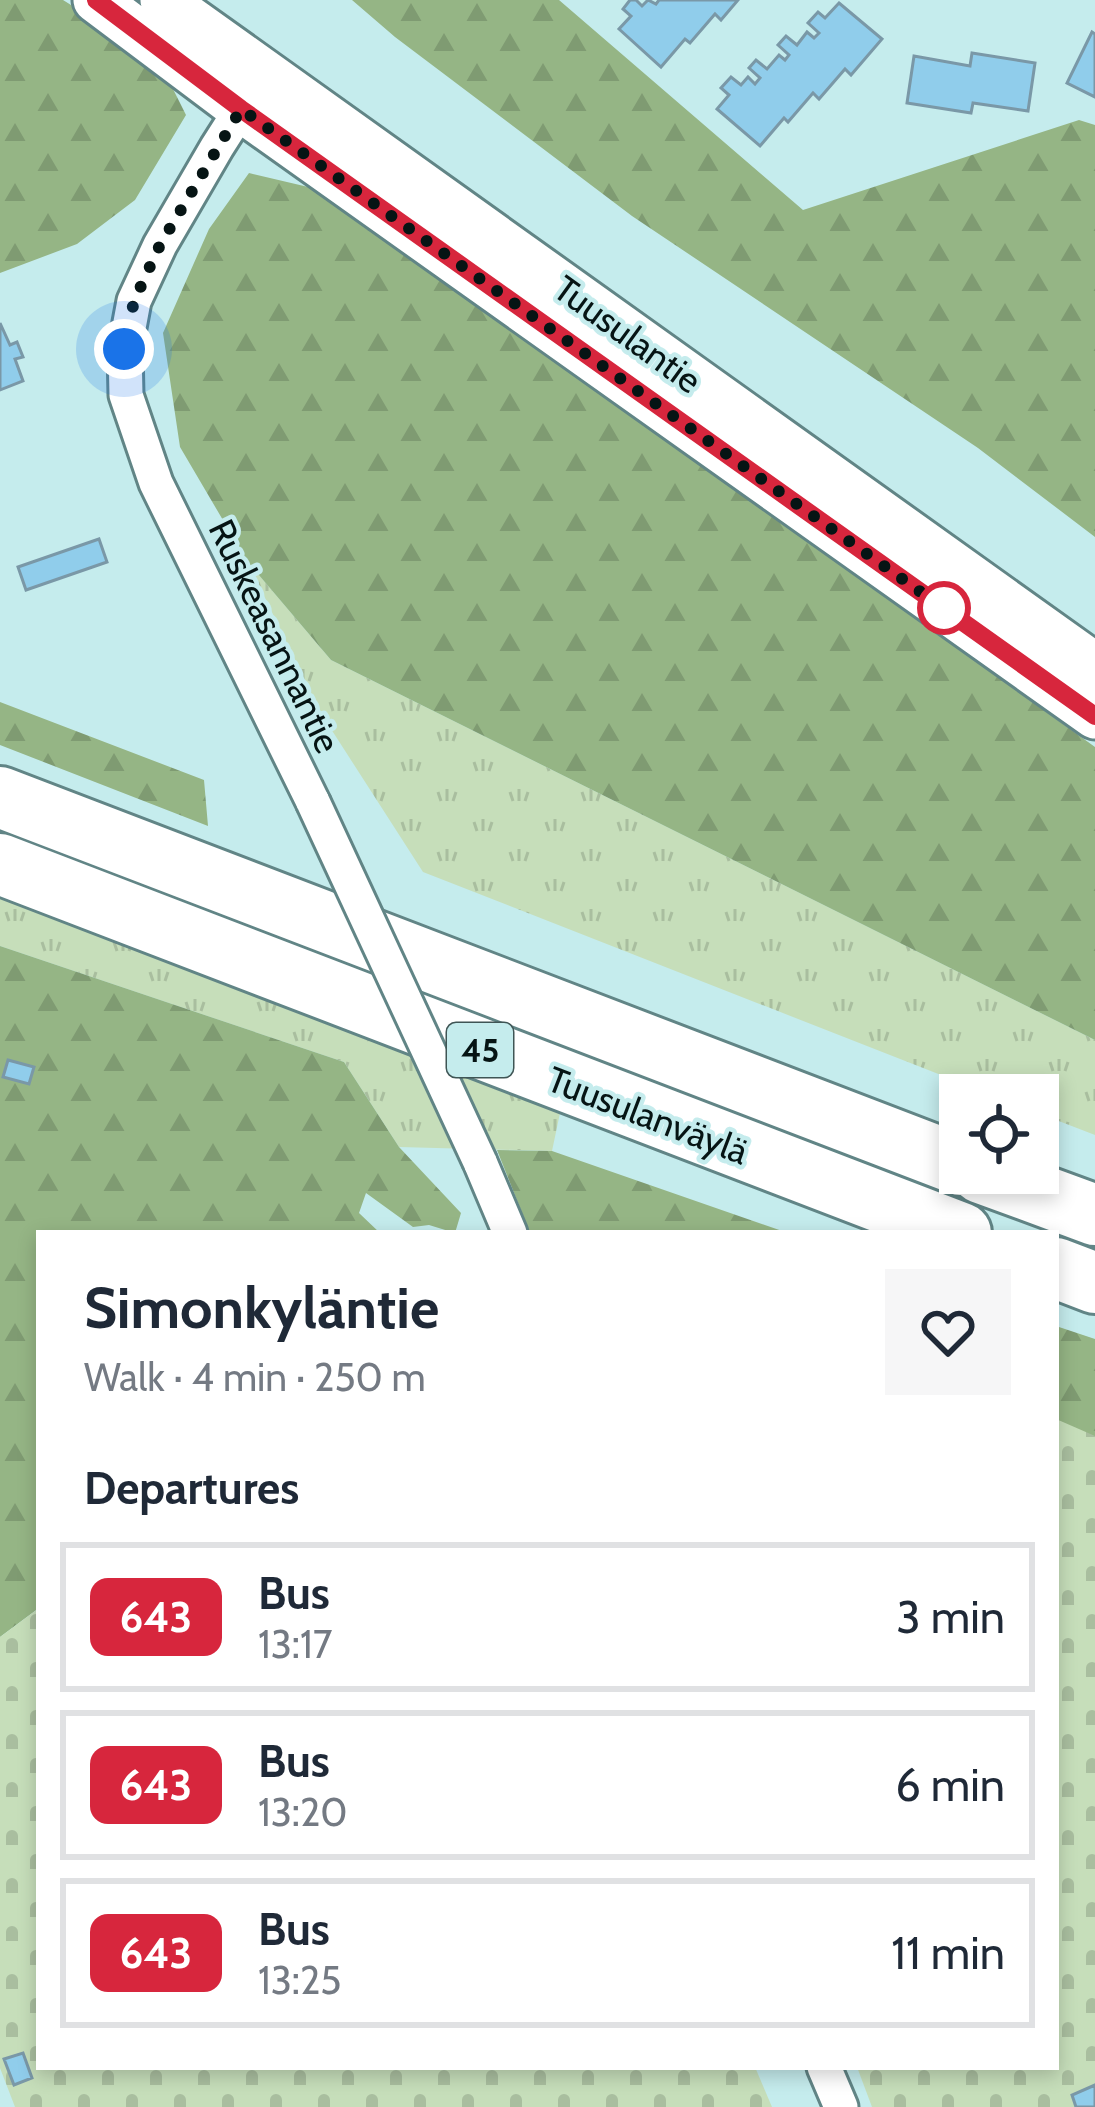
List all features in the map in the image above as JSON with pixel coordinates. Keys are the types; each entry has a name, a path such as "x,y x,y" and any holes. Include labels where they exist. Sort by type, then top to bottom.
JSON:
{"highway":[{"name":"Tuusulanväylä","path":"0,797 939,1157"},
{"name":"Tuusulanväylä","path":"0,864 953,1230"},
{"path":"1038,1194 1095,1215"},
{"path":"1059,1269 1095,1283"}],"main road":[{"name":"Tuusulantie","path":"96,0 253,91 1095,666"},
{"name":"Tuusulantie","path":"163,0 253,91 1095,716"}],"street":[{"name":"Ruskeasannantie","path":"253,91 160,245 134,301 124,349 126,395 156,483 313,802 509,1230"},
{"path":"825,2070 841,2107"}],"green space":[{"path":"0,0 63,0 158,59 186,115 135,200 77,244 0,273"},
{"path":"352,0 559,0 803,210 1079,120 1095,125 1095,537 978,448 632,216"},
{"path":"249,173 321,190 1095,747 1095,1040 331,660 247,561 180,447 163,333 209,229"},
{"path":"247,561 331,660 1095,1040 1095,1135 1059,1121 1059,1074 939,1074 423,872 322,715"},
{"path":"0,702 204,780 208,826 0,745"},
{"path":"0,893 560,1113 552,1151 399,1147 344,1062 0,946"},
{"path":"0,946 344,1062 399,1147 461,1213 456,1230 413,1227 366,1193 359,1213 377,1230 36,1230 36,1610 0,1637"},
{"path":"497,1150 552,1151 779,1230 529,1230"},
{"path":"1059,1327 1095,1339 1095,1599 1059,1506"},
{"path":"1059,1420 1095,1436 1095,2107 872,2107 858,2070 1059,2070"},
{"path":"36,1610 36,2070 756,2070 772,2107 15,2107 0,2068 0,1637"}],"building":[{"path":"630,0 642,6 648,0 656,4 659,0 738,0 721,20 715,14 690,43 685,39 661,67 619,29 631,16 623,9"},
{"path":"839,3 882,39 851,75 845,69 819,99 813,93 760,146 717,109 729,95 721,88 731,77 741,85 748,77 755,84 760,78 749,68 756,60 767,69 779,55 785,60 789,55 778,45 786,36 797,45 807,32 814,38 819,33 808,23 818,12 825,18"},
{"path":"1092,32 1095,34 1095,97 1067,83"},
{"path":"972,53 1035,63 1028,111 973,103 971,113 907,103 914,56 970,66"},
{"path":"0,323 10,345 17,342 23,357 15,359 23,381 0,390"},
{"path":"99,539 107,562 26,590 18,567"},
{"path":"8,1060 34,1067 29,1084 3,1077"},
{"path":"23,2053 32,2078 14,2085 4,2059"},
{"path":"1095,2085 1095,2107 1076,2107 1072,2095"}],"bus line":[{"name":"643","path":"96,0 241,109 1095,716"}],"route":[{"path":"124,349 134,301 160,245 241,109 944,608"}]}
